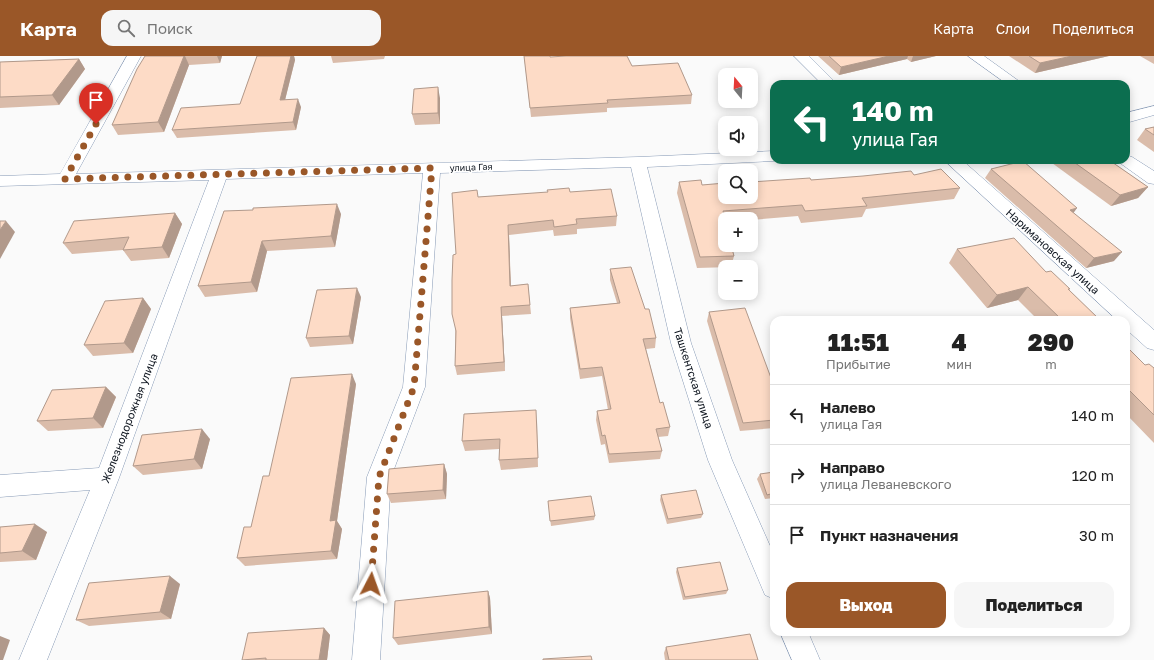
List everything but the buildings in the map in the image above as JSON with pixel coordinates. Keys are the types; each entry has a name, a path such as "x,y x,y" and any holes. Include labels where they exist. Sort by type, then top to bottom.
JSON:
{"street":[{"path":"65,179 134,56"},
{"path":"801,56 826,80"},
{"path":"975,56 1010,80"},
{"path":"1130,117 1154,110"},
{"name":"улица Гая","path":"0,181 638,162 770,156"},
{"name":"Ташкентская улица","path":"638,162 681,343 720,460 770,577"},
{"path":"1130,163 1154,179"},
{"name":"Наримановская улица","path":"956,164 1125,316"},
{"path":"366,660 379,477 414,387 432,168"},
{"name":"Железнодорожная улица","path":"33,660 107,478 220,174"},
{"name":"Наримановская улица","path":"1130,320 1154,342"},
{"path":"0,486 107,478"},
{"path":"796,636 806,660"}],"route":[{"path":"96,124 65,179 432,168 414,387 400,428 379,477 371,584"}]}
